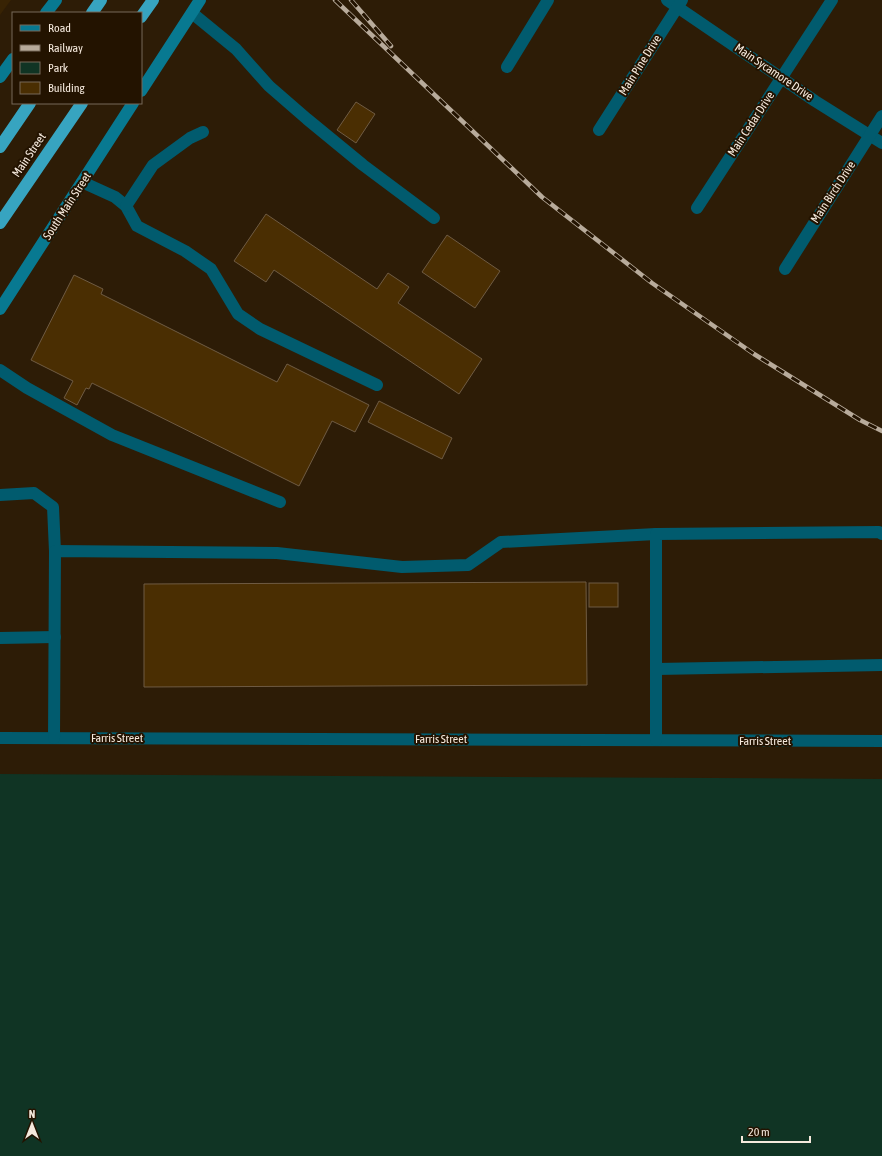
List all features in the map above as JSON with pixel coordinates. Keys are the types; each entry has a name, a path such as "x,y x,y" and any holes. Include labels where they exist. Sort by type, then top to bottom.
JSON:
{"highway":[{"path":"93,12 102,0"},
{"path":"142,16 153,0"},
{"path":"0,147 29,104"},
{"name":"Main Street","path":"0,223 81,104"}],"main road":[{"path":"47,12 56,0"},
{"path":"142,89 200,0"},
{"path":"0,76 12,60"},
{"name":"South Main Street","path":"0,309 132,104"}],"lane":[{"path":"507,67 548,0"},
{"name":"Main Sycamore Drive","path":"667,0 680,3 781,78 882,143"},
{"name":"Main Cedar Drive","path":"697,208 832,0"},
{"name":"Main Pine Drive","path":"599,130 680,3"},
{"path":"192,13 236,49 269,86 307,119 363,165 434,218"},
{"name":"Main Birch Drive","path":"784,268 882,116"},
{"path":"126,206 153,165 190,138 203,132"},
{"path":"82,182 115,197 126,206 137,226 185,251 211,269 238,314 260,329 377,385"},
{"path":"0,370 27,388 112,435 280,502"},
{"path":"0,495 34,493 53,506 55,551 54,738"},
{"path":"55,551 277,553 402,567 468,565 501,542 656,534 879,532 882,534"},
{"path":"656,534 656,740"},
{"path":"0,638 55,637"},
{"path":"657,669 882,665"},
{"name":"Farris Street","path":"0,738 882,741"}],"shaded area":[{"path":"0,0 11,0 0,15"}],"green space":[{"path":"0,774 882,779 882,1156 0,1156"}],"building":[{"path":"356,102 375,114 356,143 337,130"},
{"path":"266,214 377,289 388,273 409,287 398,303 482,359 459,394 274,270 266,282 234,261"},
{"path":"447,235 500,271 475,308 422,272"},
{"path":"74,275 103,289 101,294 277,382 287,364 369,405 355,432 332,421 299,486 92,383 89,389 86,388 77,405 64,398 73,381 31,360"},
{"path":"379,401 452,438 442,459 368,422"},
{"path":"586,582 587,685 144,687 144,584"},
{"path":"589,583 618,583 618,607 589,607"}],"railway":[{"path":"335,0 542,197 652,283 754,354 860,420 882,431"},
{"path":"351,0 391,46"}]}
